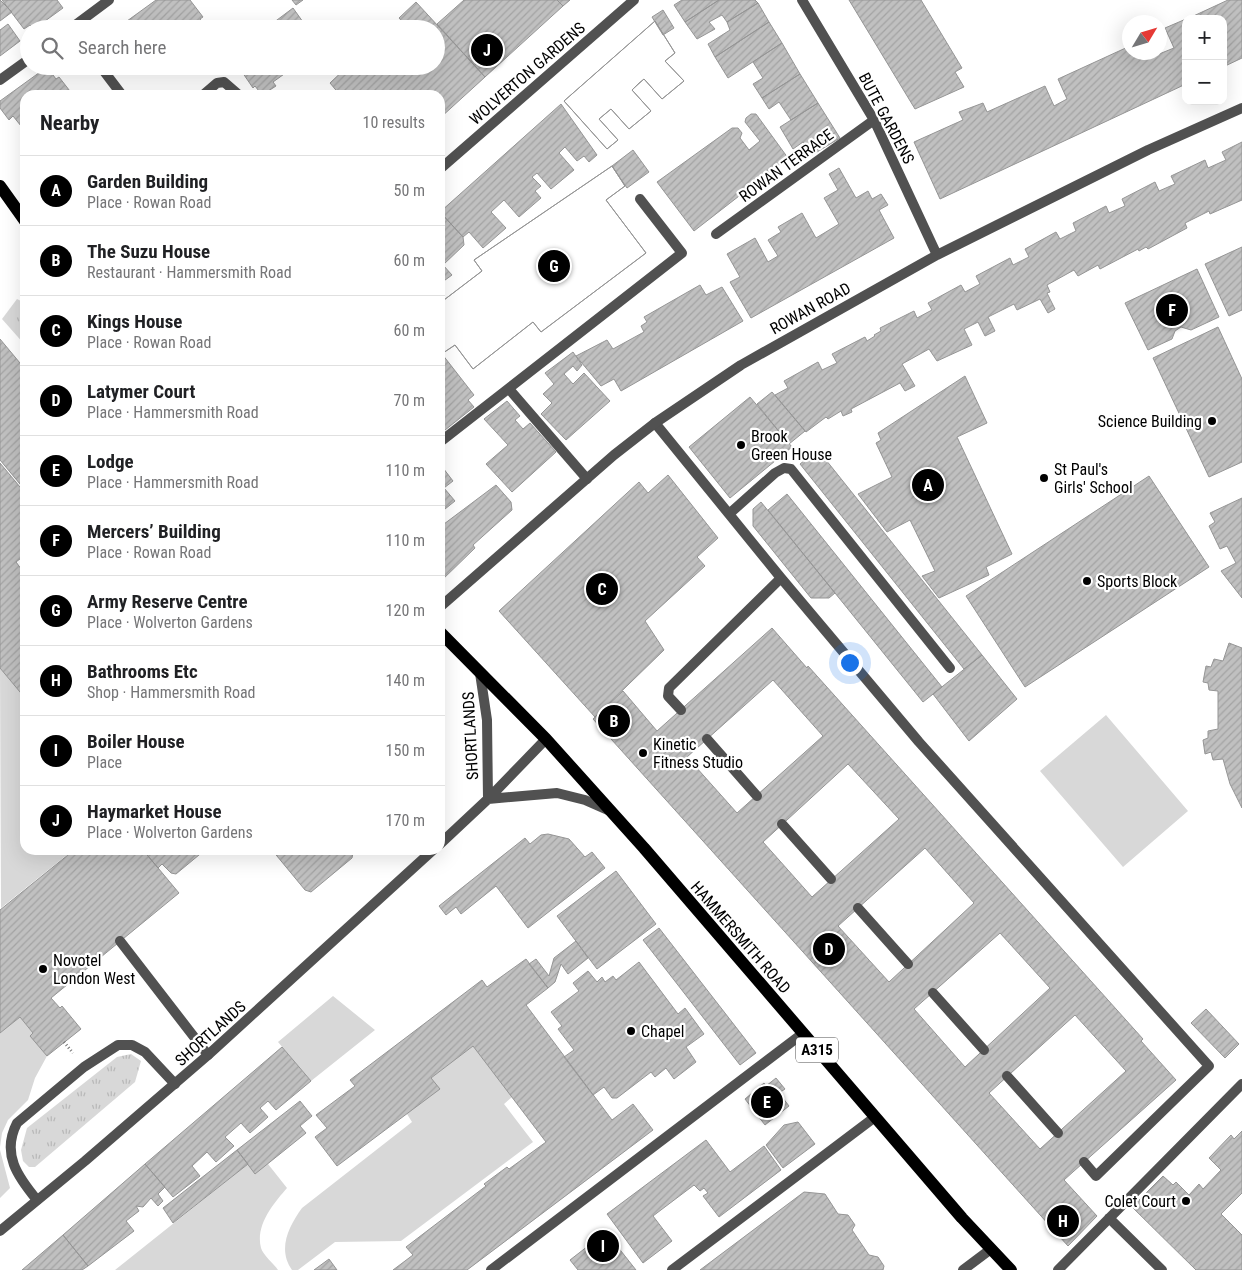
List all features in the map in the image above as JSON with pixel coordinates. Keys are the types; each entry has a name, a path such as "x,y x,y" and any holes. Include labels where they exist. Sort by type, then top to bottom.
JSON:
{"main road":[{"path":"0,186 20,214"},
{"name":"HAMMERSMITH ROAD","path":"445,637 546,739 802,1034 1011,1270"}],"street":[{"path":"83,20 109,0"},
{"name":"WOLVERTON GARDENS","path":"445,165 634,0"},
{"name":"BUTE GARDENS","path":"804,1 874,120 937,255"},
{"path":"0,80 20,66"},
{"path":"107,75 118,90"},
{"path":"209,90 218,83 224,82 233,90"},
{"name":"ROWAN ROAD","path":"445,604 587,479 655,423 741,365 937,255 1148,150 1242,108"},
{"name":"ROWAN TERRACE","path":"716,234 874,120"},
{"path":"445,438 682,253 640,199"},
{"path":"509,389 587,479"},
{"path":"655,423 781,578 920,742 1210,1066 1096,1176 1084,1162"},
{"path":"729,514 776,473 784,468 791,469 950,668"},
{"path":"681,710 668,696 669,688 781,578"},
{"name":"SHORTLANDS","path":"480,673 487,720 488,799"},
{"name":"SHORTLANDS","path":"445,839 488,799 546,739"},
{"path":"707,739 757,796"},
{"name":"SHORTLANDS","path":"488,799 558,793 585,800 611,812"},
{"path":"782,824 831,879"},
{"name":"SHORTLANDS","path":"0,1231 208,1055 428,855"},
{"path":"858,908 908,964"},
{"path":"120,941 208,1055"},
{"path":"932,992 984,1050"},
{"path":"492,1270 802,1034"},
{"path":"37,1200 14,1168 12,1142 17,1123 84,1067 118,1045 132,1046 145,1052 175,1084"},
{"path":"1007,1076 1058,1133"},
{"path":"1058,1270 1242,1084"},
{"path":"672,1270 875,1117"},
{"path":"1109,1218 1162,1270"},
{"path":"963,1270 992,1249"}],"green space":[{"path":"17,299 20,300 20,339 2,319"},
{"path":"0,668 20,692 20,855 67,855 1,908"},
{"path":"1106,715 1188,811 1123,867 1040,771"},
{"path":"333,996 375,1030 311,1081 278,1042"},
{"path":"20,1017 33,1033 31,1036 47,1056 35,1078 28,1100 8,1120 2,1133 0,1147 0,1033"},
{"path":"473,1046 512,1097 504,1104 533,1142 401,1241 335,1242 298,1270 292,1270 285,1254 286,1238 302,1208 412,1122 407,1114 431,1078"},
{"path":"131,1054 141,1061 135,1082 35,1167 29,1167 23,1161 21,1150 27,1128 117,1057"},
{"path":"0,1150 10,1188 0,1198"},
{"path":"248,1164 268,1164 287,1188 267,1215 263,1223 260,1239 262,1251 278,1270 115,1270"}],"building":[{"path":"0,0 12,12 0,21"},
{"path":"2,0 57,0 63,8 46,20 20,20 20,24"},
{"path":"156,0 190,0 203,17 201,20 128,20"},
{"path":"292,0 303,0 296,5"},
{"path":"464,0 557,0 563,6 485,77 445,33 445,20 442,20"},
{"path":"557,0 570,0 563,6"},
{"path":"682,0 719,0 685,22 674,5"},
{"path":"719,0 755,0 758,3 727,22 722,15 709,22 715,29 697,39 685,22"},
{"path":"849,0 921,0 962,68 955,72 964,87 915,109"},
{"path":"1228,0 1242,0 1242,58 1227,65 1227,15 1196,15"},
{"path":"416,2 433,20 401,20 399,18"},
{"path":"758,3 769,22 715,57 708,44 730,30 727,22"},
{"path":"293,8 302,20 277,20"},
{"path":"663,10 674,28 663,35 652,17"},
{"path":"655,21 675,53 665,61 684,81 662,99 644,79 632,90 651,111 629,129 611,109 599,119 618,140 607,149 564,101"},
{"path":"655,21 675,53 665,61 684,81 662,99 644,79 639,83 632,90 651,111 629,129 611,109 599,119 618,140 607,149 564,101"},
{"path":"1182,21 1182,86 940,199 914,142 963,120 959,112 983,103 987,112 1045,86 1054,106 1067,99 1058,79 1122,50 1122,60 1167,60 1167,51 1174,48 1167,32 1167,27"},
{"path":"769,22 782,43 728,78 715,57"},
{"path":"8,24 20,41 0,56 0,30"},
{"path":"445,34 485,77 445,113 445,90 336,90 330,83 338,75 445,75"},
{"path":"782,43 800,74 762,98 753,84 763,78 753,62"},
{"path":"800,74 818,103 791,120 779,102 769,109 762,98"},
{"path":"36,75 53,75 56,79 59,77 69,90 20,90 20,125 13,116 9,120 0,108 0,101"},
{"path":"244,75 283,75 273,82 276,86 270,90 258,90 255,86 253,88"},
{"path":"818,103 840,138 812,155 803,142 793,149 780,127"},
{"path":"561,104 597,155 589,162 584,156 577,161 565,147 559,153 574,170 551,189 537,173 532,177 541,186 535,191 541,198 519,217 504,200 491,212 506,228 483,248 469,232 463,237 445,217 445,208"},
{"path":"751,114 756,114 788,158 694,231 657,182 732,128 738,128 742,133 740,138 749,150 760,141 745,122 746,118"},
{"path":"1242,142 1242,200 1210,214 1209,211 1185,223 1187,228 1148,249 1146,247 1139,251 1138,249 1100,269 1098,265 1078,276 1074,270 1047,285 1050,292 1047,293 1055,309 1048,313 1040,299 1017,310 1014,304 988,317 995,331 985,336 978,322 964,329 972,345 937,361 929,349 902,364 915,386 905,391 900,383 851,409 852,412 843,416 841,411 828,419 826,417 806,432 775,395 788,388 784,381 818,362 822,370 837,363 832,354 865,337 867,341 881,331 880,328 914,311 917,318 932,310 928,303 961,285 965,292 980,284 976,276 1010,258 1013,265 1029,257 1025,249 1056,232 1060,239 1076,231 1073,223 1106,206 1109,213 1125,206 1122,199 1155,182 1159,191 1175,184 1171,176 1205,160 1208,168 1226,160 1222,152"},
{"path":"633,150 649,172 627,188 612,166"},
{"path":"612,166 625,186 606,200 646,253 541,332 533,322 473,369 455,345 445,352 445,299 482,271 474,260"},
{"path":"612,166 625,186 606,200 646,253 541,332 533,322 473,369 455,345 445,352 445,299 482,271 474,260"},
{"path":"839,168 856,198 868,191 872,199 881,194 888,205 879,210 894,238 751,318 730,282 740,277 727,254 755,238 768,262 778,256 768,240 781,232 778,227 802,213 816,238 839,224 824,198 838,190 829,174"},
{"path":"445,217 463,237 464,245 445,263"},
{"path":"1242,247 1242,310 1229,316 1205,264"},
{"path":"445,267 452,275 445,280"},
{"path":"1197,269 1219,317 1191,330 1181,327 1175,331 1172,339 1148,350 1125,303"},
{"path":"700,285 706,295 722,287 743,321 621,391 614,379 601,386 576,356 607,340 613,349 644,332 641,326 647,322 644,317"},
{"name":"Science Building","path":"1218,327 1242,379 1242,462 1209,477 1153,358"},
{"path":"0,339 20,363 20,484 0,460"},
{"path":"573,352 582,365 577,371 573,366 564,374 573,384 584,373 610,401 566,440 541,414 552,403 543,394 554,384 545,373"},
{"path":"445,358 474,395 468,400 474,407 445,430"},
{"path":"965,376 987,423 957,437 1012,554 986,567 989,575 939,598 922,576 935,571 910,520 887,532 858,494 892,477 876,443 881,440 878,433"},
{"path":"772,392 805,431 789,444 757,404"},
{"name":"Brook Green House","path":"750,397 792,447 730,498 689,447"},
{"path":"507,401 520,416 515,420 523,429 530,423 556,452 512,492 486,464 508,445 484,419"},
{"path":"818,450 982,655 964,669 800,464"},
{"path":"0,463 20,487 20,559 16,562 20,567 20,692 0,668"},
{"path":"445,471 453,481 445,487"},
{"path":"668,475 718,538 697,557 705,566 645,621 664,650 595,717 499,611 639,482 648,493"},
{"name":"Sports Block","path":"1149,476 1209,567 1025,687 966,596"},
{"path":"496,485 511,502 512,510 473,545 475,548 445,577 445,523"},
{"path":"445,489 455,501 445,509"},
{"path":"787,494 942,687 923,702 768,510"},
{"path":"1242,498 1242,598 1221,571 1236,563 1227,546 1220,549 1209,526 1215,522 1210,513"},
{"path":"761,502 835,593 829,598 811,598 753,526 753,509"},
{"path":"772,628 1143,1039 1141,1041 1176,1080 1064,1180 1097,1216 1068,1246 593,719 623,691 657,731","holes":["773,680 823,736 737,813 687,757","848,764 899,819 812,897 763,842","925,848 974,903 889,982 838,926","1000,933 1050,988 965,1067 914,1009","1075,1015 1126,1071 1040,1149 989,1093"]},
{"path":"1229,643 1242,648 1242,808 1230,784 1223,759 1213,760 1211,752 1205,754 1203,740 1208,738 1208,731 1218,729 1218,691 1209,690 1208,683 1203,682 1206,666 1211,667 1214,659 1223,661"},
{"path":"982,655 1017,699 969,741 933,694"},
{"path":"548,834 569,839 585,857 592,852 605,868 528,928 496,886 461,914 456,907 446,915 439,906 525,838 530,844 541,835"},
{"name":"Novotel London West","path":"68,855 147,855 179,893 51,998 60,1008 62,1006 81,1029 47,1056 30,1036 33,1033 20,1017 0,1033 0,910"},
{"path":"147,855 199,855 176,874 171,873 162,864 158,868"},
{"path":"276,855 353,855 352,858 311,892 305,890"},
{"path":"616,871 656,924 597,969 557,916"},
{"path":"659,928 756,1053 740,1065 643,940"},
{"path":"576,941 588,958 568,974 561,964 555,982 548,988 529,964 536,959 549,976 554,958"},
{"path":"526,959 548,988 526,1005 612,1120 633,1104 653,1130 467,1270 393,1270 413,1255 406,1247 486,1186 484,1184 507,1167 509,1169 546,1142 473,1046 431,1078 440,1089 337,1166 315,1137 327,1128 316,1115 355,1086 350,1080 482,980 487,987"},
{"name":"Chapel","path":"639,962 678,1014 685,1008 704,1034 686,1047 696,1062 674,1079 666,1068 655,1077 651,1072 617,1098 612,1098 604,1087 593,1095 564,1057 574,1050 558,1029 562,1026 551,1012 579,991 573,983 588,971 597,982 602,977 605,982 613,976 616,980"},
{"path":"1206,1009 1239,1044 1225,1058 1191,1023"},
{"path":"282,1047 311,1081 276,1110 268,1101 260,1108 268,1117 250,1133 241,1123 225,1137 234,1146 216,1162 207,1152 192,1166 200,1176 173,1197 145,1164"},
{"path":"776,1078 785,1089 779,1093 789,1106 765,1125 745,1099 764,1083 766,1086"},
{"path":"300,1101 312,1116 300,1126 306,1133 255,1174 237,1150"},
{"path":"798,1122 815,1144 783,1168 766,1145 784,1125"},
{"name":"Colet Court","path":"1242,1131 1242,1193 1221,1214 1242,1235 1242,1270 1196,1270 1132,1207 1163,1176 1173,1185 1176,1182 1189,1195 1199,1184 1203,1189 1221,1170 1209,1158 1231,1135 1234,1139"},
{"path":"706,1140 730,1172 764,1146 781,1170 719,1217 703,1196 708,1193 704,1188 700,1191 694,1185 653,1216 672,1241 643,1263 607,1214"},
{"path":"237,1150 248,1164 173,1223 163,1208"},
{"path":"145,1164 165,1187 158,1194 163,1201 158,1206 151,1198 143,1207 136,1206 139,1211 126,1221 134,1231 88,1266 63,1235"},
{"path":"804,1192 825,1194 838,1214 848,1215 855,1225 852,1230 869,1255 878,1257 884,1266 883,1270 700,1270"},
{"path":"606,1232 636,1270 578,1270 570,1260"},
{"path":"63,1235 88,1266 82,1270 22,1270"},
{"path":"329,1259 337,1270 314,1270"}],"place":[{"name":"Haymarket House","path":"487,50"},
{"name":"Army Reserve Centre","path":"554,266"},
{"name":"Mercers’ Building","path":"1172,310"},
{"name":"Science Building","path":"1212,421"},
{"name":"Brook Green House","path":"741,445"},
{"name":"St Paul's Girls' School","path":"1044,478"},
{"name":"Garden Building","path":"928,485"},
{"name":"Sports Block","path":"1087,581"},
{"name":"Kings House","path":"602,589"},
{"name":"The Suzu House","path":"614,721"},
{"name":"Kinetic Fitness Studio","path":"643,753"},
{"name":"Latymer Court","path":"829,949"},
{"name":"Novotel London West","path":"43,969"},
{"name":"Chapel","path":"631,1031"},
{"name":"Lodge","path":"767,1102"},
{"name":"Colet Court","path":"1186,1201"},
{"name":"Bathrooms Etc","path":"1063,1221"},
{"name":"Boiler House","path":"603,1246"}]}
